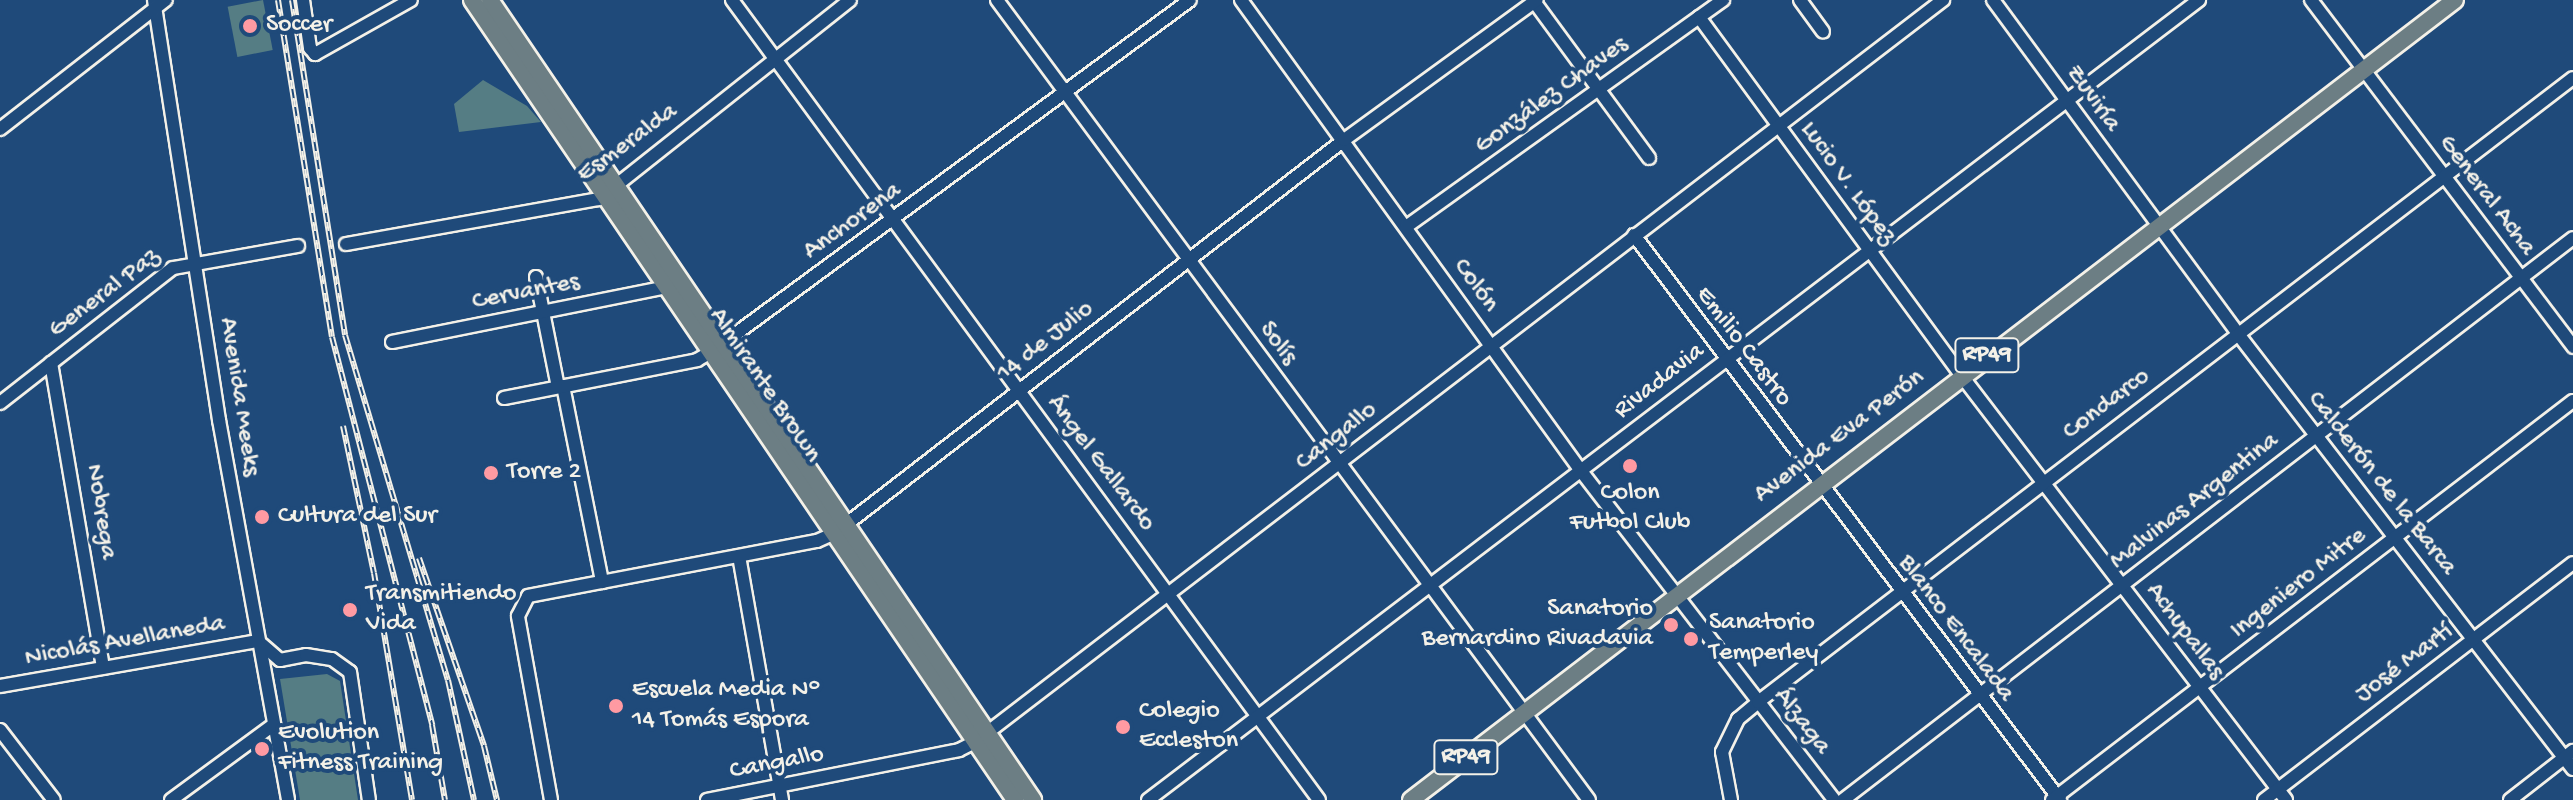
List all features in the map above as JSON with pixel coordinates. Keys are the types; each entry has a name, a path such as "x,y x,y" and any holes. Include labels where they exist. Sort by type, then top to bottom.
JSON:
{"main road":[{"name":"Avenida Eva Perón","path":"1411,800 1818,484 2455,0"},
{"name":"Almirante Brown","path":"479,1 840,527 980,738 1015,800"},
{"name":"Almirante Brown","path":"609,191 668,287 717,348"},
{"name":"Almirante Brown","path":"980,738 1033,800"}],"street":[{"path":"303,0 310,48 315,54 411,0"},
{"name":"Ángel Gallardo","path":"732,0 1319,800"},
{"name":"Esmeralda","path":"346,244 590,203 850,0"},
{"name":"Solís","path":"997,0 1522,714 1589,800"},
{"name":"Anchorena","path":"504,398 697,360 1066,94 1190,0"},
{"name":"Colón","path":"1241,0 1581,471 1675,595"},
{"name":"González Chaves","path":"1406,227 1723,0"},
{"path":"1800,0 1823,32"},
{"name":"Cangallo","path":"707,800 959,750 980,738 1943,0"},
{"name":"Zuviría","path":"1993,0 2156,225"},
{"name":"Rivadavia","path":"1148,800 2199,0"},
{"name":"General Acha","path":"2311,0 2573,347"},
{"path":"1535,1 1649,158"},
{"name":"14 de Julio","path":"551,800 518,616 528,596 739,556 840,527 1344,140 1535,1"},
{"path":"0,129 158,3"},
{"name":"Avenida Meeks","path":"158,3 193,261 288,800"},
{"name":"Lucio V. López","path":"1699,17 1961,375"},
{"name":"Condarco","path":"1731,800 1722,752 1738,719 2042,482 2573,78"},
{"name":"Calderón de la Barca","path":"2156,225 2473,640 2569,754 2573,769"},
{"name":"Emilio Castro","path":"1634,235 1818,484"},
{"name":"Malvinas Argentina","path":"1843,800 2573,238"},
{"name":"General Paz","path":"0,403 173,268 193,261 298,246"},
{"path":"536,277 602,582"},
{"name":"Cervantes","path":"392,342 668,287"},
{"name":"Nobrega","path":"51,363 103,668"},
{"name":"Achupallas","path":"1961,375 2282,795"},
{"name":"Ingeniero Mitre","path":"2056,799 2573,401"},
{"name":"Blanco Encalada","path":"1818,484 2056,799"},
{"path":"739,556 782,800"},
{"name":"José Martí","path":"2264,800 2282,795 2573,563"},
{"name":"Álzaga","path":"1675,595 1834,800"},
{"path":"258,641 280,660 306,655 332,659 350,672 369,800"},
{"name":"Nicolás Avellaneda","path":"0,686 258,641"},
{"path":"171,800 273,725"},
{"path":"0,730 54,800"},
{"path":"2510,800 2569,754"}],"green space":[{"name":"Soccer","path":"263,0 273,50 237,57 228,7"},
{"path":"483,80 527,106 541,122 459,132 454,104"},
{"path":"327,674 340,681 358,800 300,800 280,679"}],"railway":[{"path":"278,0 332,337 432,725 445,800"},
{"path":"292,0 345,335 448,680 474,800"},
{"path":"343,426 374,573 412,800"},
{"path":"419,558 484,746 497,800"}],"place":[{"name":"Soccer","path":"250,26"},
{"name":"Colon Futbol Club","path":"1630,466"},
{"name":"Torre 2","path":"491,473"},
{"name":"Cultura del Sur","path":"262,517"},
{"name":"Transmitiendo Vida","path":"350,610"},
{"name":"Sanatorio Bernardino Rivadavia","path":"1671,625"},
{"name":"Sanatorio Temperley","path":"1691,639"},
{"name":"Escuela Media N° 14 Tomás Espora","path":"616,706"},
{"name":"Colegio Eccleston","path":"1123,727"},
{"name":"Evolution Fitness Training","path":"262,749"}]}
